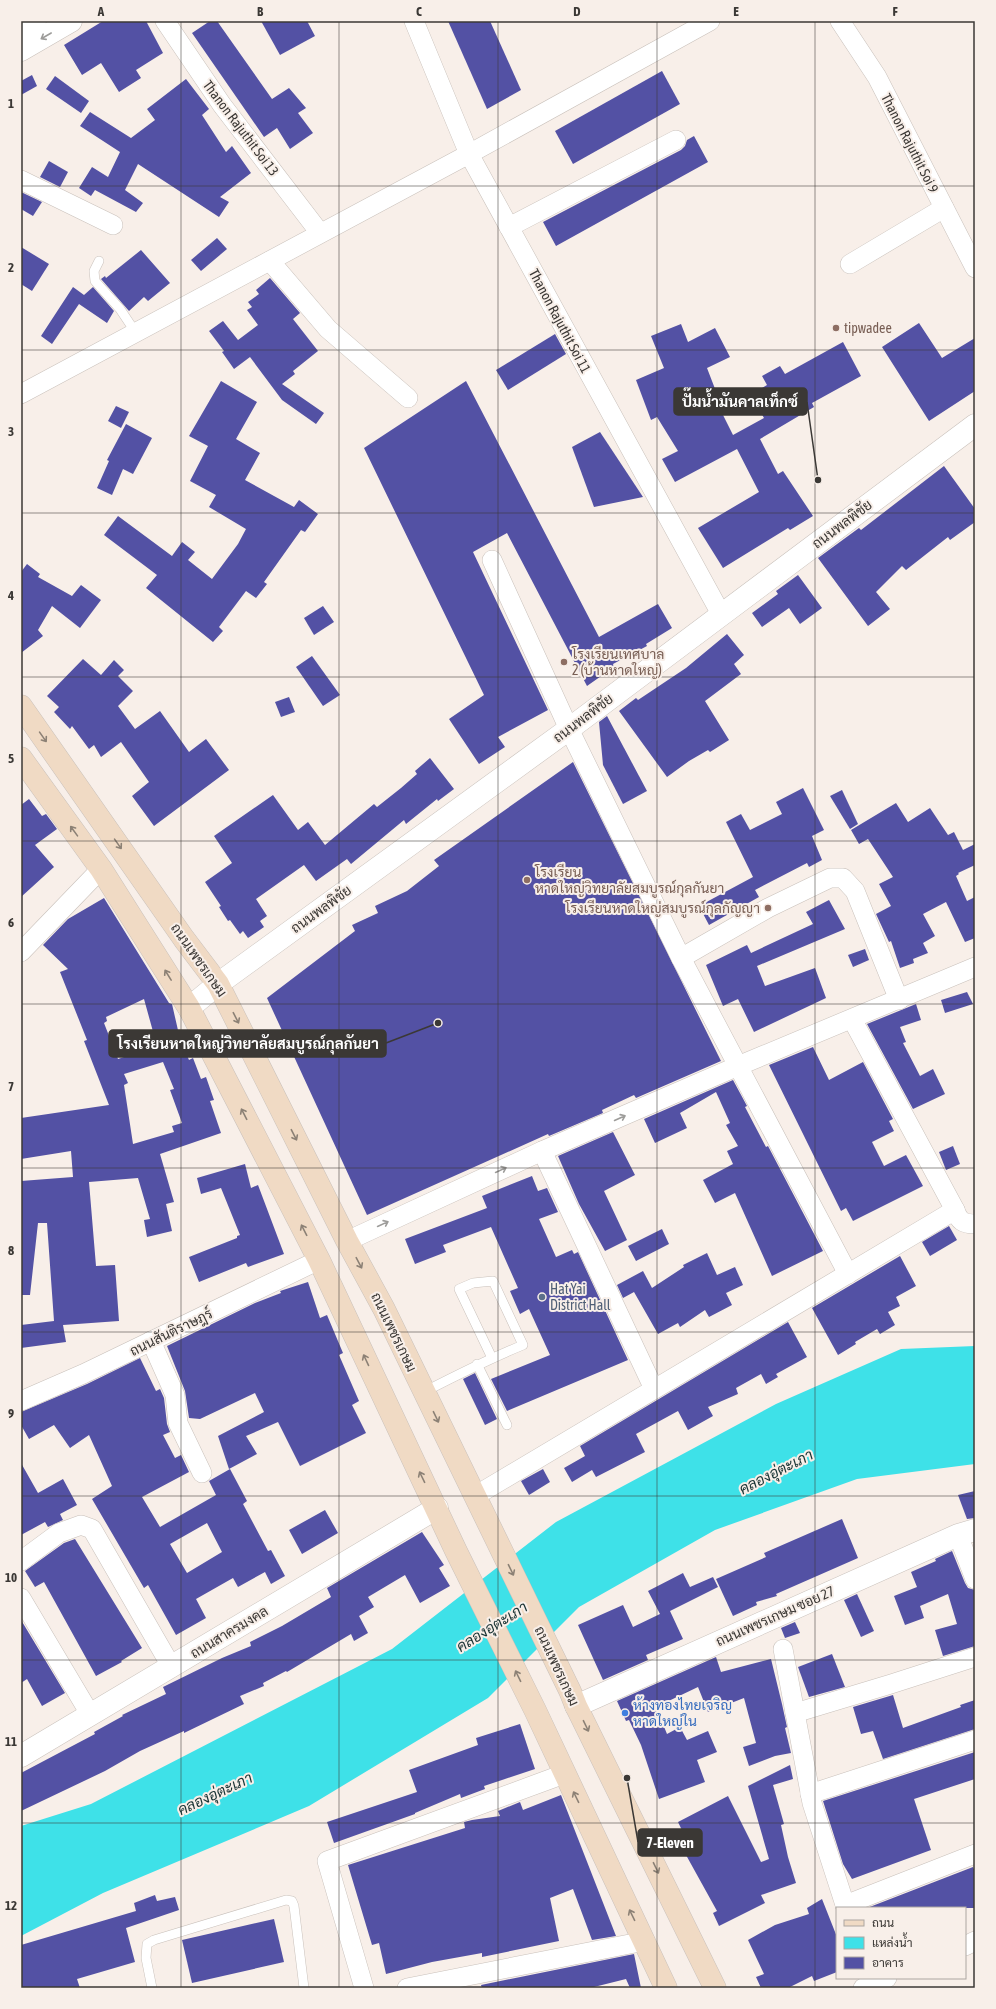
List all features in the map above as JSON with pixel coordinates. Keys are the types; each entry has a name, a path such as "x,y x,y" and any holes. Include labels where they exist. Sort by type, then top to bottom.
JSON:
{"main road":[{"name":"ถนนเพชรเกษม","path":"21,706 184,939 218,984 347,1241 384,1309 715,1988"},
{"path":"21,758 101,869 189,1008 319,1260 456,1551 535,1710 666,1988"}],"street":[{"path":"21,29 35,21"},
{"path":"21,50 71,21"},
{"name":"Thanon Rajuthit Soi 13","path":"165,21 222,105 320,233"},
{"name":"Thanon Rajuthit Soi 11","path":"414,21 469,154 721,614"},
{"path":"21,394 469,154 710,21"},
{"name":"Thanon Rajuthit Soi 9","path":"840,21 877,77 975,268"},
{"path":"509,227 676,140"},
{"path":"21,180 113,225"},
{"path":"850,264 944,208"},
{"path":"270,261 328,329 408,398"},
{"name":"ถนนพลพิชัย","path":"189,1008 218,984 569,729 975,425"},
{"path":"492,560 569,729 681,958 848,1274"},
{"path":"21,952 101,869"},
{"path":"681,958 768,908 830,878 843,878 855,891 899,1000"},
{"path":"347,1241 542,1151 738,1066 852,1020 975,967"},
{"path":"852,1020 955,1210 958,1219 964,1224 975,1224"},
{"path":"542,1151 654,1389"},
{"path":"475,1496 955,1210"},
{"name":"ถนนสันติราษฎร์","path":"21,1401 83,1374 319,1260"},
{"path":"151,1341 175,1395 178,1423 202,1473"},
{"name":"ถนนสาครมงคล","path":"21,1756 437,1508"},
{"path":"21,1561 59,1534 80,1525 92,1529 171,1666"},
{"path":"967,1532 975,1579"},
{"name":"ถนนเพชรเกษม ซอย 27","path":"573,1698 967,1532"},
{"path":"21,1599 90,1714"},
{"path":"783,1649 810,1794 846,1906 975,1854"},
{"path":"795,1713 891,1684 975,1656"},
{"path":"810,1794 975,1740"},
{"path":"364,1988 327,1861 564,1774"},
{"path":"966,1946 975,1941"},
{"path":"407,1988 645,1942"}],"lane":[{"path":"99,261 94,271 95,281 120,309 136,333"},
{"path":"424,1392 477,1364 492,1358 523,1345 494,1281 472,1283 458,1288 492,1358"},
{"path":"477,1364 507,1425"},
{"path":"152,1988 146,1958 147,1944 154,1940 286,1900 292,1901 294,1906 304,1988"}],"water":[{"name":"คลองอุ่ตะเภา","path":"975,1346 975,1464 857,1479 715,1530 579,1607 488,1698 309,1806 103,1893 21,1936 21,1826 91,1804 392,1649 556,1522 776,1404 901,1349"}],"building":[{"path":"103,21 146,21 163,53 136,70 141,78 119,92 101,63 82,75 64,45"},
{"path":"210,21 217,21 272,99 289,88 306,108 298,113 313,133 290,149 277,128 264,137 192,33"},
{"path":"261,21 307,21 315,36 280,55"},
{"path":"448,21 490,21 521,90 487,109"},
{"path":"662,71 680,104 573,164 555,131"},
{"path":"32,75 37,86 21,95 21,81"},
{"path":"55,76 89,101 81,113 46,89"},
{"path":"186,79 209,109 202,115 226,152 232,146 251,173 220,197 229,202 219,217 138,164 125,190 143,203 136,212 95,190 91,196 79,188 92,167 108,177 120,152 80,126 90,112 131,138 155,120 147,109"},
{"path":"694,136 708,162 556,246 543,222 681,150 685,146 687,140"},
{"path":"49,161 68,172 60,187 40,177"},
{"path":"21,192 42,202 33,216 21,209"},
{"path":"217,238 227,249 201,271 191,260"},
{"path":"21,247 49,264 32,291 21,284"},
{"path":"141,250 170,283 148,301 144,297 129,311 101,279 105,276 106,278"},
{"path":"270,278 300,313 293,319 318,351 293,371 295,374 282,384 324,413 316,424 282,400 250,357 234,369 222,352 224,351 209,331 223,321 238,340 258,325 247,310 252,307 248,302 259,294 256,290"},
{"path":"73,287 84,295 93,287 114,311 107,323 79,304 52,344 41,336"},
{"path":"919,323 942,358 975,338 975,391 929,421 882,347"},
{"path":"681,324 688,342 715,328 730,357 707,368 717,394 713,395 733,435 764,418 756,404 767,397 762,388 767,385 762,376 780,366 785,374 843,342 861,376 812,403 814,407 760,439 778,474 783,471 813,516 790,530 788,528 723,568 698,528 759,492 737,449 675,482 662,459 678,451 657,417 651,420 636,380 664,368 651,336"},
{"path":"555,334 566,354 508,390 496,370"},
{"path":"221,381 257,402 236,439 260,453 245,480 294,507 299,500 318,514 305,532 301,530 264,582 267,584 256,598 246,591 219,627 223,631 213,642 146,588 157,575 104,535 118,516 172,556 182,542 195,552 188,560 212,579 238,544 246,529 209,507 216,495 190,481 208,446 189,436"},
{"path":"466,381 599,637 658,604 672,628 646,644 647,646 613,664 614,667 587,686 507,533 473,552 548,710 498,737 505,747 479,764 449,719 484,695 364,448"},
{"path":"116,406 129,412 121,428 108,421"},
{"path":"126,424 152,438 133,474 123,469 112,495 97,488 109,461 107,460"},
{"path":"600,432 643,497 594,507 572,447"},
{"path":"944,466 975,509 975,522 950,540 948,537 906,570 902,566 876,592 890,609 868,626 818,558 859,528 861,530"},
{"path":"27,564 40,574 38,577 72,596 81,585 101,600 80,628 52,606 38,630 43,636 21,653 21,572"},
{"path":"798,575 822,608 800,624 789,608 762,627 752,613 778,594 776,591"},
{"path":"323,606 334,622 314,635 304,618"},
{"path":"727,634 744,655 734,664 741,674 705,701 729,740 710,752 708,750 689,761 667,777 619,711 636,698 638,700 686,668"},
{"path":"312,656 340,695 323,706 296,667"},
{"path":"83,659 101,675 114,660 124,670 118,676 133,691 118,706 135,729 160,711 189,752 206,739 229,770 154,826 132,796 149,782 121,742 101,757 94,745 89,749 72,726 70,729 54,712 59,707 47,696"},
{"path":"289,697 295,712 281,717 275,702"},
{"path":"607,716 647,791 623,804 603,765 599,722"},
{"path":"430,758 454,789 438,801 437,799 406,824 404,820 351,864 347,859 316,881 304,865 256,899 267,916 260,921 264,927 248,938 243,931 240,934 230,920 228,921 219,907 221,906 205,882 232,863 214,836 273,795 298,830 308,822 325,845 374,804 377,807 401,788 417,774 415,771"},
{"name":"โรงเรียน หาดใหญ่วิทยาลัยสมบูรณ์กุลกันยา","path":"573,762 721,1061 636,1098 634,1095 602,1110 603,1113 549,1136 548,1134 367,1215 267,998 355,931 352,925 378,913 375,906 407,891 439,866 434,860"},
{"path":"803,788 824,830 812,836 822,860 809,867 807,863 755,890 759,897 709,925 699,906 753,877 726,822 741,814 750,830 782,814 776,802"},
{"path":"842,790 858,824 850,829 830,796"},
{"path":"29,799 42,816 46,814 57,829 35,845 54,867 21,897 21,805"},
{"path":"896,803 908,822 930,808 948,835 954,832 963,850 975,844 975,865 958,873 959,874 956,876 967,901 975,897 975,938 965,942 946,902 923,914 935,936 923,943 928,953 913,959 914,963 900,968 891,941 889,942 876,914 891,906 879,884 893,877 868,839 859,844 851,830"},
{"path":"104,898 169,1003 172,1004 180,1039 189,1060 193,1058 201,1079 206,1077 214,1100 210,1101 221,1133 160,1154 174,1202 166,1204 172,1231 147,1237 144,1220 150,1219 138,1178 89,1182 96,1266 115,1265 119,1321 63,1325 66,1342 21,1348 21,1325 54,1321 47,1223 38,1223 30,1295 21,1295 21,1181 73,1177 71,1151 21,1159 21,1118 109,1105 84,1041 87,1040 60,972 68,969 43,945 68,919","holes":["144,999 157,1046 118,1059 104,1023 107,1021 106,1017","163,1062 174,1089 170,1090 182,1123 172,1126 174,1132 133,1144 124,1085 128,1083 124,1074"]},
{"path":"829,900 845,929 757,966 765,986 815,968 826,998 754,1032 738,999 723,1006 706,965 747,945 751,953 813,924 806,912"},
{"path":"865,949 869,960 853,967 848,955"},
{"path":"967,992 973,1004 945,1013 941,1000"},
{"path":"916,1004 921,1020 900,1027 906,1042 903,1043 920,1076 933,1069 945,1094 913,1109 867,1024"},
{"path":"813,1047 829,1080 863,1062 893,1119 889,1121 894,1131 872,1142 884,1166 906,1155 923,1186 853,1221 846,1208 841,1211 769,1065"},
{"path":"733,1080 766,1147 768,1146 823,1251 772,1276 735,1193 715,1203 703,1180 733,1164 727,1151 738,1146 726,1125 730,1123 716,1092 680,1113 687,1128 655,1143 644,1119"},
{"path":"613,1132 635,1175 604,1191 627,1240 605,1251 579,1204 558,1156"},
{"path":"953,1146 960,1164 946,1170 939,1152"},
{"path":"245,1164 251,1188 258,1185 284,1254 248,1267 246,1263 199,1282 189,1257 237,1238 237,1236 240,1235 221,1188 201,1194 197,1178"},
{"path":"532,1176 538,1191 547,1188 558,1212 539,1219 556,1257 572,1250 574,1254 578,1252 628,1360 507,1411 491,1379 550,1355 529,1309 520,1314 510,1291 518,1288 491,1227 443,1245 446,1252 415,1264 405,1239 487,1208 482,1196"},
{"path":"949,1226 957,1240 930,1256 922,1242"},
{"path":"662,1229 669,1244 636,1261 628,1246"},
{"path":"707,1253 717,1275 735,1267 743,1285 726,1293 732,1305 709,1317 705,1310 680,1327 678,1323 658,1334 634,1292 623,1298 617,1285 643,1271 652,1288 684,1267 683,1265"},
{"path":"900,1256 916,1286 896,1297 900,1306 888,1312 895,1325 880,1334 877,1329 855,1342 856,1344 838,1355 812,1308"},
{"path":"308,1282 320,1318 327,1315 343,1353 339,1355 359,1401 352,1405 366,1433 300,1466 278,1422 246,1436 257,1454 229,1469 218,1436 264,1412 255,1393 200,1419 189,1418 185,1391 167,1346 255,1303 281,1293 280,1291"},
{"path":"788,1322 807,1357 776,1374 778,1377 766,1384 761,1374 736,1388 738,1394 708,1407 713,1416 688,1430 678,1411 636,1434 645,1452 596,1477 592,1470 572,1482 564,1468 585,1456 580,1446"},
{"path":"140,1358 156,1391 160,1389 164,1398 167,1424 170,1432 163,1435 175,1458 181,1455 189,1472 142,1497 160,1527 216,1495 209,1481 230,1469 247,1501 243,1504 268,1551 271,1550 285,1576 271,1584 265,1572 238,1587 233,1578 196,1599 206,1618 176,1635 148,1585 144,1588 92,1499 112,1486 89,1435 70,1448 54,1425 29,1439 21,1425 21,1412 87,1384","holes":["207,1523 222,1552 187,1573 170,1544"]},
{"path":"475,1373 497,1419 485,1425 463,1379"},
{"path":"21,1463 38,1493 63,1479 77,1505 60,1514 63,1520 48,1527 45,1522 21,1535"},
{"path":"543,1469 550,1482 529,1495 521,1481"},
{"path":"975,1491 975,1518 967,1519 958,1495"},
{"path":"325,1510 338,1533 302,1554 289,1530"},
{"path":"842,1519 858,1558 776,1594 777,1596 756,1602 757,1605 733,1616 716,1579 766,1557 764,1553"},
{"path":"422,1532 444,1565 439,1568 450,1586 420,1603 405,1575 368,1597 374,1607 359,1616 368,1633 354,1641 351,1634 287,1672 286,1671 263,1683 264,1686 240,1696 244,1704 184,1733 184,1731 140,1751 105,1771 21,1811 21,1773 95,1734 94,1732 123,1716 122,1715 166,1694 163,1687 222,1658 251,1646 250,1642 282,1626 331,1597 327,1588"},
{"path":"75,1539 142,1648 121,1661 122,1662 96,1676 44,1582 35,1587 25,1571 64,1543"},
{"path":"952,1551 965,1583 968,1588 975,1590 975,1646 943,1656 935,1630 957,1624 948,1594 920,1606 924,1618 905,1625 894,1596 917,1587 911,1572 936,1561 935,1559"},
{"path":"683,1573 690,1587 713,1577 718,1587 670,1611 683,1639 646,1655 648,1660 603,1680 578,1625 623,1605 633,1627 660,1614 648,1591"},
{"path":"857,1594 874,1631 861,1637 844,1600"},
{"path":"21,1620 65,1693 42,1706 27,1679 21,1683"},
{"path":"795,1622 800,1633 785,1638 781,1628"},
{"path":"832,1654 845,1687 809,1697 798,1667"},
{"path":"716,1657 721,1672 771,1659 787,1727 785,1728 791,1753 775,1756 749,1766 743,1747 756,1743 744,1698 708,1712 698,1687 656,1707 667,1734 680,1727 687,1740 708,1731 717,1752 697,1760 705,1782 659,1799 641,1745 629,1720 626,1721 617,1701"},
{"path":"893,1695 903,1728 961,1707 960,1705 975,1700 975,1729 883,1759 873,1731 861,1734 853,1707"},
{"path":"520,1724 535,1769 484,1786 485,1789 461,1798 460,1794 415,1814 334,1843 327,1822 417,1792 409,1770 478,1745 476,1738"},
{"path":"975,1752 975,1779 914,1799 931,1850 852,1879 843,1864 823,1801"},
{"path":"790,1765 793,1779 773,1785 784,1824 781,1825 788,1857 796,1883 761,1895 765,1903 719,1926 713,1913 717,1911 686,1855 692,1851 678,1822 728,1796 761,1862 769,1859 748,1786"},
{"path":"561,1795 616,1936 592,1940 573,1889 550,1898 559,1941 482,1957 482,1953 432,1962 386,1974 379,1943 372,1945 348,1865 465,1828 464,1822 500,1816 498,1811 520,1802 523,1810"},
{"path":"973,1867 975,1872 975,1908 870,1907"},
{"path":"155,1895 157,1901 175,1897 179,1910 126,1928 135,1962 77,1979 80,1988 21,1988 21,1945 136,1911 134,1903"},
{"path":"822,1899 836,1934 836,1972 814,1981 812,1976 788,1988 761,1988 756,1977 764,1974 748,1940 775,1925 809,1914 807,1908"},
{"path":"274,1919 284,1962 192,1983 182,1940"},
{"path":"634,1954 641,1988 630,1988 626,1979 590,1988 482,1988 481,1985"}],"place":[{"name":"tipwadee","path":"836,328"},
{"name":"ปั๊มน้ำมันคาลเท็กซ์","path":"818,480"},
{"name":"โรงเรียนเทศบาล 2 (บ้านหาดใหญ่)","path":"564,662"},
{"name":"โรงเรียน หาดใหญ่วิทยาลัยสมบูรณ์กุลกันยา","path":"527,880"},
{"name":"โรงเรียนหาดใหญ่สมบูรณ์กุลกัญญา","path":"768,908"},
{"name":"โรงเรียนหาดใหญ่วิทยาลัยสมบูรณ์กุลกันยา","path":"438,1023"},
{"name":"Hat Yai District Hall","path":"542,1297"},
{"name":"ห้างทองไทยเจริญ หาดใหญ่ใน","path":"625,1713"},
{"name":"7-Eleven","path":"627,1778"}]}
